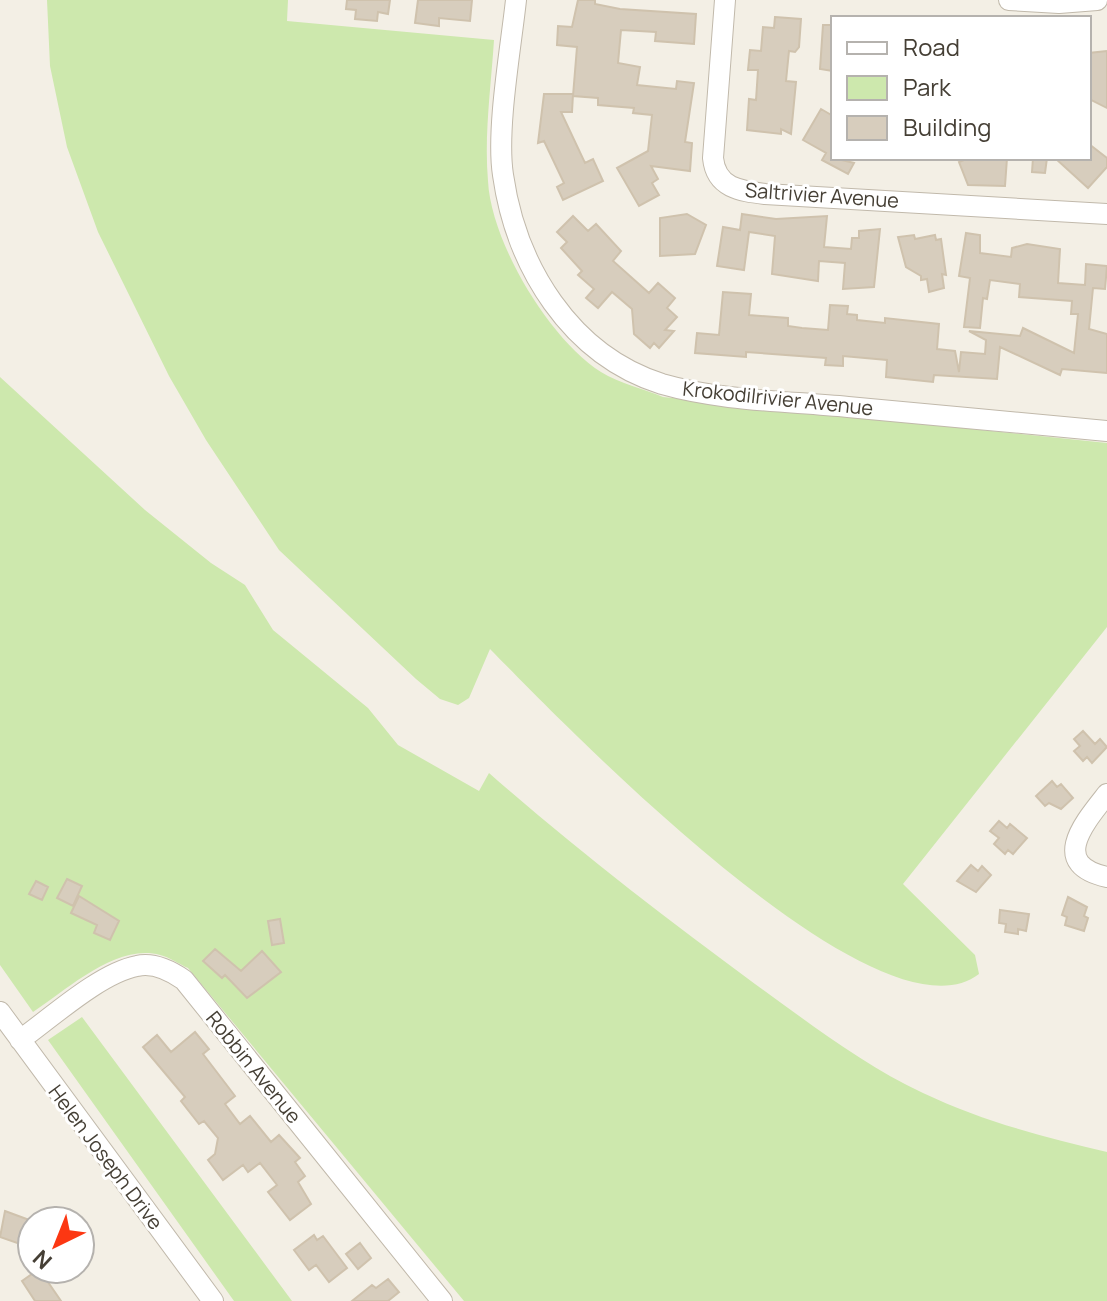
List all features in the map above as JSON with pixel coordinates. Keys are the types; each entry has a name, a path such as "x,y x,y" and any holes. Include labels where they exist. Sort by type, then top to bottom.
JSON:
{"street":[{"name":"Krokodilrivier Avenue","path":"516,0 503,134 502,171 507,199 519,241 540,284 564,320 597,350 627,370 701,393 1107,431"},
{"name":"Saltrivier Avenue","path":"725,0 713,158 719,177 732,188 765,194 1107,214"},
{"path":"1009,0 1059,3 1097,0"},
{"path":"1107,794 1083,825 1074,845 1076,857 1084,867 1107,877"},
{"name":"Robbin Avenue","path":"20,1040 124,971 146,965 172,972 184,980 442,1301"},
{"name":"Helen Joseph Drive","path":"0,1012 213,1301"}],"green space":[{"path":"47,0 288,0 287,21 494,40 487,164 492,205 500,232 511,260 543,313 581,357 601,372 663,397 1107,443 1107,627 903,884 975,955 979,974 932,985 870,966 798,924 722,867 648,803 490,649 469,698 458,705 440,699 279,550 206,440 169,376 98,232 67,147 50,66"},
{"path":"0,377 145,510 211,563 245,585 273,630 368,708 398,745 479,791 489,773 687,933 816,1028 879,1070 923,1093 990,1120 1107,1152 1107,1301 464,1301 188,968 160,955 143,953 126,956 93,971 33,1012 0,965"},
{"path":"82,1017 292,1301 234,1301 48,1040"}],"building":[{"path":"347,0 390,0 388,14 378,12 377,21 355,19 356,10 346,9"},
{"path":"418,0 472,0 470,21 439,18 439,26 415,23"},
{"path":"578,0 595,0 595,4 620,9 696,14 694,44 655,41 656,32 621,30 618,63 640,67 637,85 676,89 677,81 694,83 685,142 692,143 690,171 651,166 658,179 652,183 659,195 639,206 617,168 648,151 652,115 633,113 634,108 598,105 598,98 573,96 577,47 557,45 558,26 572,27"},
{"path":"775,17 801,19 799,47 795,52 789,51 786,81 796,82 791,134 781,129 781,134 747,130 749,99 756,100 758,70 748,70 750,50 761,51 763,27 774,28"},
{"path":"823,25 831,25 831,71 820,69"},
{"path":"1107,51 1107,108 1091,100 1091,53"},
{"path":"544,94 573,94 572,112 561,112 585,163 593,159 603,181 563,200 557,187 564,183 544,141 538,143"},
{"path":"821,109 831,115 831,160 854,163 848,174 822,160 826,153 803,140"},
{"path":"1091,146 1107,158 1107,167 1088,188 1057,160 1091,160"},
{"path":"1007,160 1005,186 968,185 959,162"},
{"path":"1033,160 1047,160 1045,173 1032,172"},
{"path":"687,214 706,225 695,254 660,256 660,218"},
{"path":"742,214 776,219 827,216 824,247 851,249 852,238 859,238 859,231 880,229 874,287 843,289 845,263 819,261 818,281 772,274 775,236 749,232 744,270 717,266 723,227 740,230"},
{"path":"573,216 588,231 596,224 621,251 613,261 649,293 658,283 675,298 667,308 677,317 665,330 674,331 659,348 654,343 650,348 634,334 632,309 612,292 598,308 586,298 594,289 578,275 582,271 561,248 567,242 557,232"},
{"path":"966,233 980,235 980,253 1011,257 1012,248 1027,244 1060,249 1058,283 1085,285 1086,264 1107,266 1105,289 1093,288 1089,329 1107,334 1107,373 1062,369 1060,375 1000,347 997,379 934,375 933,382 886,377 887,360 843,356 843,366 825,365 826,358 746,352 746,357 695,353 697,333 719,335 723,292 751,294 749,315 788,318 788,326 828,330 830,305 848,306 847,314 857,315 857,320 885,323 885,318 939,324 937,349 955,351 959,372 961,352 985,354 986,340 969,331 1020,336 1023,328 1074,353 1078,314 1071,314 1072,301 1019,297 1020,284 990,280 987,299 983,298 980,328 964,327 970,278 959,276"},
{"path":"914,235 915,239 935,235 936,240 941,239 946,275 942,274 944,288 929,292 927,279 921,280 921,276 906,267 898,237"},
{"path":"1083,731 1095,744 1100,739 1107,747 1092,763 1087,757 1083,761 1074,751 1080,746 1074,739"},
{"path":"1052,781 1057,787 1061,784 1073,798 1061,809 1049,803 1045,806 1036,796"},
{"path":"999,821 1007,828 1010,824 1027,838 1013,854 1008,850 1005,854 994,844 999,838 990,831"},
{"path":"971,865 978,871 982,866 991,875 976,892 957,881"},
{"path":"67,879 82,886 73,906 57,898"},
{"path":"36,881 48,887 42,900 29,894"},
{"path":"79,896 119,921 110,940 94,933 97,925 71,913"},
{"path":"1068,897 1087,907 1084,931 1065,925 1067,917 1062,915"},
{"path":"1000,910 1029,914 1026,931 1018,929 1018,934 1005,932 1006,924 999,923"},
{"path":"280,919 284,943 272,945 268,921"},
{"path":"215,949 241,971 262,951 281,972 247,998 225,975 222,978 203,961"},
{"path":"195,1032 209,1049 203,1054 235,1096 225,1104 240,1124 250,1116 271,1142 279,1135 300,1158 295,1162 305,1176 298,1182 311,1204 290,1220 268,1192 277,1185 260,1163 248,1172 243,1165 223,1180 208,1160 215,1154 218,1138 204,1121 199,1124 181,1101 185,1097 143,1047 157,1035 171,1052"},
{"path":"5,1211 16,1215 16,1243 0,1237"},
{"path":"314,1235 317,1240 323,1236 347,1268 329,1282 316,1265 309,1270 294,1250"},
{"path":"360,1243 371,1258 358,1269 346,1254"},
{"path":"388,1279 399,1292 388,1301 352,1301 372,1285 376,1288"},
{"path":"25,1285 50,1285 61,1301 35,1301"}]}
